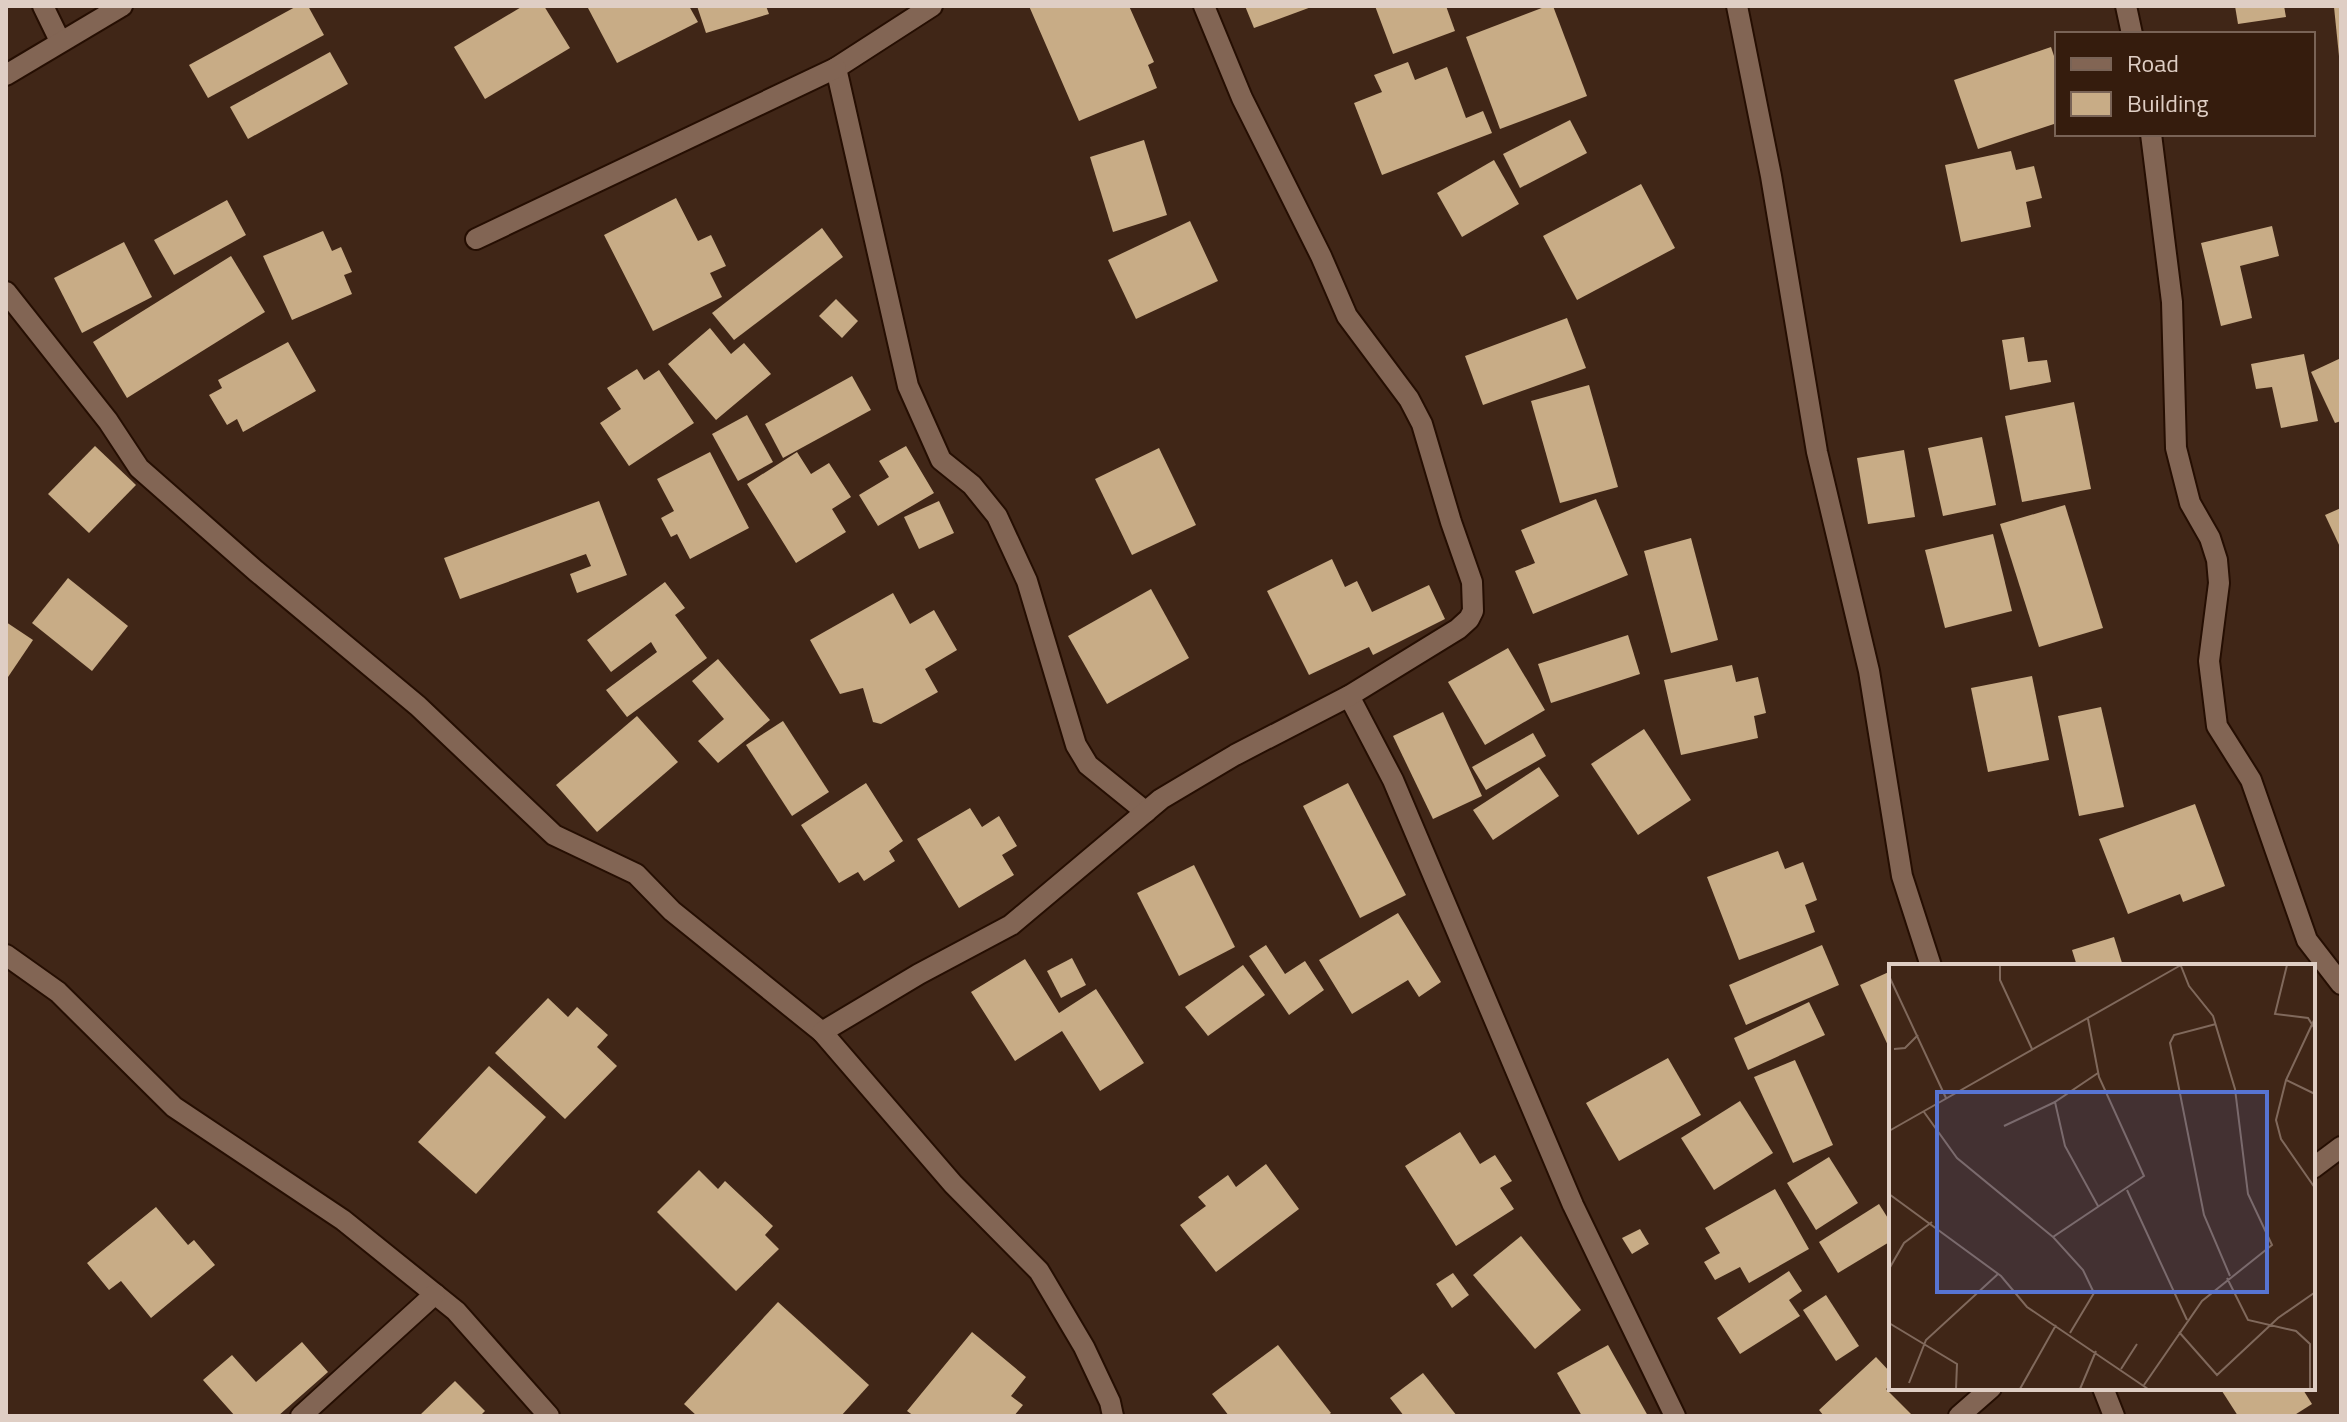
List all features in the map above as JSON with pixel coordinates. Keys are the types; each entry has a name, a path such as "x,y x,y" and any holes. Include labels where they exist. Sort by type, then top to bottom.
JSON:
{"street":[{"path":"43,6 60,41"},
{"path":"6,75 122,6"},
{"path":"476,239 836,68 932,6"},
{"path":"822,1032 919,974 1011,925 1161,799 1235,755 1349,696 1458,629 1469,619 1474,602 1472,582 1422,424 1409,399 1347,316 1321,256 1242,98 1204,6"},
{"path":"1737,6 1771,176 1817,452 1869,671 1902,876 1930,964"},
{"path":"2126,6 2132,32"},
{"path":"836,68 908,386 941,460 972,485 997,516 1027,581 1076,745 1088,765 1146,812"},
{"path":"2151,136 2172,302 2176,448 2190,503 2210,538 2217,560 2219,583 2209,661 2217,726 2251,780 2307,940 2341,984"},
{"path":"6,292 108,421 139,468 256,571 418,706 554,835 636,874 672,911 822,1032 953,1184 1039,1271 1084,1347 1110,1402 1113,1416"},
{"path":"1349,696 1393,780 1573,1205 1675,1416"},
{"path":"6,955 58,992 174,1107 343,1220 456,1311 549,1416"},
{"path":"2315,1166 2341,1147"},
{"path":"301,1416 435,1294"},
{"path":"1959,1416 1989,1390"},
{"path":"2104,1390 2114,1416"}],"building":[{"path":"297,6 308,6 324,35 208,98 189,65"},
{"path":"523,6 544,6 570,48 485,99 454,47"},
{"path":"689,6 698,22 617,63 588,8"},
{"path":"697,6 766,6 769,14 706,33"},
{"path":"1029,6 1129,6 1154,62 1148,65 1157,88 1079,121"},
{"path":"1245,6 1314,6 1254,28"},
{"path":"1375,6 1446,6 1455,31 1393,54"},
{"path":"1553,6 1587,96 1500,129 1466,37"},
{"path":"2235,6 2284,6 2286,17 2238,24"},
{"path":"2341,6 2341,56 2339,56 2334,7"},
{"path":"2051,47 2055,59 2055,124 1978,149 1954,80"},
{"path":"330,52 348,84 248,139 230,107"},
{"path":"1408,62 1415,80 1447,67 1466,118 1483,111 1492,133 1382,175 1354,103 1382,92 1374,75"},
{"path":"1570,120 1587,153 1520,188 1503,154"},
{"path":"1144,140 1167,215 1113,232 1090,157"},
{"path":"2011,151 2016,170 2034,166 2042,198 2026,202 2031,227 1961,242 1945,165"},
{"path":"1494,160 1519,204 1462,237 1437,193"},
{"path":"1641,184 1675,248 1577,300 1543,236"},
{"path":"676,198 698,241 711,235 726,266 710,273 722,297 653,331 604,235"},
{"path":"227,200 246,235 174,275 154,240"},
{"path":"1190,221 1218,281 1136,319 1108,260"},
{"path":"2272,226 2279,256 2240,266 2252,318 2221,326 2201,243"},
{"path":"822,228 843,257 734,340 712,313"},
{"path":"323,231 332,251 341,247 352,272 344,275 352,294 292,320 263,256"},
{"path":"124,242 152,297 82,333 54,278"},
{"path":"231,256 265,312 127,398 93,342"},
{"path":"836,299 858,321 842,338 819,316"},
{"path":"1567,318 1586,368 1483,405 1465,356"},
{"path":"710,328 731,354 744,343 771,374 716,420 668,364"},
{"path":"2024,337 2028,362 2047,360 2051,382 2010,390 2002,340"},
{"path":"288,342 316,391 243,432 237,419 227,425 209,395 222,388 218,380"},
{"path":"2304,354 2318,421 2281,428 2272,387 2256,389 2251,364"},
{"path":"2341,358 2341,421 2335,423 2311,372"},
{"path":"637,369 644,380 659,370 694,423 629,466 600,423 621,409 607,388"},
{"path":"852,376 871,410 783,458 765,424"},
{"path":"1589,385 1618,487 1560,503 1531,401"},
{"path":"2074,402 2091,489 2022,502 2005,416"},
{"path":"747,415 773,462 738,481 712,434"},
{"path":"1982,437 1996,505 1943,516 1928,448"},
{"path":"95,446 136,485 89,533 48,494"},
{"path":"906,446 934,493 878,526 859,495 889,477 879,461"},
{"path":"1159,448 1196,525 1132,555 1095,479"},
{"path":"1904,450 1915,517 1868,524 1857,458"},
{"path":"710,452 749,528 690,559 677,534 671,537 661,518 674,511 657,479"},
{"path":"797,452 811,474 829,463 851,497 832,509 846,532 796,563 747,484"},
{"path":"1596,499 1628,575 1533,614 1515,571 1535,563 1521,530"},
{"path":"599,501 627,575 577,593 570,574 591,566 586,554 460,599 444,558"},
{"path":"939,501 954,533 919,549 904,517"},
{"path":"2065,505 2103,628 2039,647 2000,524"},
{"path":"2341,508 2341,549 2325,515"},
{"path":"1993,534 2012,611 1945,628 1925,550"},
{"path":"1691,538 1718,640 1671,653 1644,551"},
{"path":"1332,559 1345,587 1357,581 1372,612 1429,585 1445,619 1373,655 1369,647 1309,675 1267,591"},
{"path":"68,578 128,626 92,671 32,623"},
{"path":"665,582 685,608 675,615 707,658 627,717 606,690 657,652 651,642 611,672 587,640"},
{"path":"1151,589 1189,658 1107,704 1068,636"},
{"path":"893,593 910,624 934,610 957,650 925,669 938,692 881,724 873,722 863,688 840,694 810,640"},
{"path":"6,622 33,640 6,680"},
{"path":"1628,635 1640,674 1551,703 1538,664"},
{"path":"1508,648 1545,710 1485,745 1448,682"},
{"path":"718,659 770,720 718,763 698,741 724,719 692,681"},
{"path":"1732,665 1736,682 1758,677 1766,713 1754,716 1758,738 1681,755 1664,680"},
{"path":"2032,676 2049,760 1988,772 1971,688"},
{"path":"2101,707 2124,807 2079,816 2058,716"},
{"path":"1443,712 1482,796 1433,819 1393,736"},
{"path":"637,716 678,762 597,832 556,785"},
{"path":"783,721 829,792 792,816 746,745"},
{"path":"1644,729 1691,800 1638,835 1591,764"},
{"path":"1533,733 1546,756 1486,790 1472,767"},
{"path":"1539,767 1559,796 1493,840 1473,810"},
{"path":"866,783 903,841 889,851 895,861 864,881 858,872 839,883 801,825"},
{"path":"1348,783 1406,895 1360,918 1303,806"},
{"path":"2195,804 2225,886 2183,902 2180,894 2128,914 2099,839"},
{"path":"970,808 982,827 999,816 1017,846 1002,855 1014,875 959,908 917,839"},
{"path":"1778,851 1785,869 1803,862 1817,900 1805,905 1815,932 1739,960 1707,877"},
{"path":"1194,865 1235,947 1179,976 1137,893"},
{"path":"1398,913 1441,982 1419,997 1408,980 1352,1014 1319,960"},
{"path":"2114,937 2122,964 2076,964 2072,950"},
{"path":"1266,945 1285,974 1305,961 1324,990 1289,1015 1249,956"},
{"path":"1822,945 1839,985 1746,1025 1729,985"},
{"path":"1072,958 1086,985 1061,998 1047,971"},
{"path":"1025,959 1059,1013 1096,989 1144,1063 1100,1091 1062,1031 1015,1061 971,992"},
{"path":"1243,965 1265,995 1208,1036 1185,1007"},
{"path":"1889,972 1889,1048 1860,985"},
{"path":"548,998 568,1017 577,1007 608,1035 597,1047 617,1066 565,1119 495,1053"},
{"path":"1809,1002 1825,1035 1748,1070 1734,1038"},
{"path":"1668,1058 1701,1115 1619,1161 1586,1103"},
{"path":"1795,1060 1833,1145 1793,1163 1754,1077"},
{"path":"489,1066 546,1117 476,1194 418,1142"},
{"path":"1740,1101 1773,1153 1714,1190 1681,1138"},
{"path":"1460,1132 1480,1164 1495,1155 1512,1181 1500,1188 1514,1209 1456,1246 1405,1166"},
{"path":"1829,1157 1858,1203 1816,1230 1787,1183"},
{"path":"1266,1164 1299,1209 1216,1272 1180,1225 1206,1206 1198,1197 1228,1175 1236,1187"},
{"path":"699,1170 718,1189 725,1181 773,1226 765,1235 779,1249 736,1291 657,1212"},
{"path":"1775,1189 1809,1249 1749,1283 1740,1267 1715,1280 1704,1262 1720,1253 1705,1228"},
{"path":"1879,1204 1889,1220 1889,1242 1838,1273 1819,1242"},
{"path":"156,1207 188,1245 194,1240 215,1265 151,1318 121,1281 109,1290 87,1263"},
{"path":"1640,1229 1649,1244 1632,1254 1622,1238"},
{"path":"1521,1236 1581,1310 1535,1349 1473,1275"},
{"path":"1789,1271 1802,1291 1789,1300 1800,1316 1740,1354 1717,1318"},
{"path":"1453,1273 1469,1295 1452,1308 1436,1284"},
{"path":"1826,1295 1859,1346 1836,1361 1803,1310"},
{"path":"778,1302 869,1385 841,1416 697,1416 684,1404"},
{"path":"972,1332 1026,1377 1011,1396 1023,1405 1014,1416 914,1416 907,1411"},
{"path":"302,1342 328,1372 278,1416 235,1416 203,1380 232,1355 256,1382"},
{"path":"1278,1345 1331,1413 1327,1416 1229,1416 1212,1394"},
{"path":"1608,1345 1648,1416 1582,1416 1557,1373"},
{"path":"1876,1357 1889,1371 1889,1387 1886,1389 1913,1416 1824,1416 1819,1410"},
{"path":"1423,1373 1457,1416 1404,1416 1390,1398"},
{"path":"455,1381 485,1411 480,1416 419,1416"},
{"path":"2221,1390 2303,1390 2312,1404 2293,1416 2238,1416"}]}
